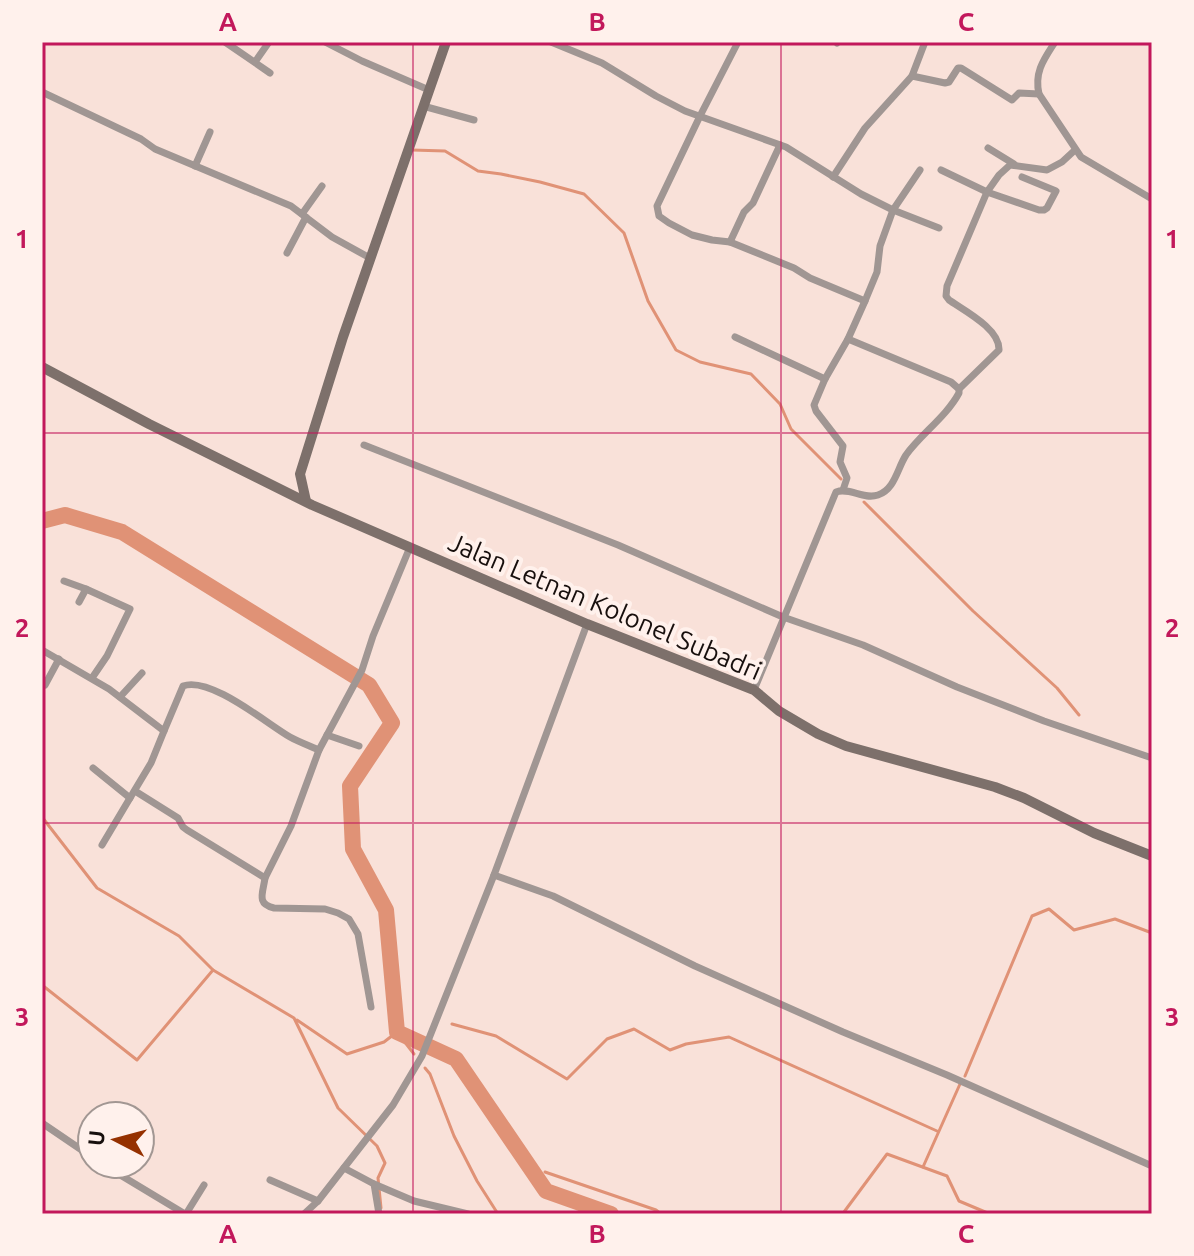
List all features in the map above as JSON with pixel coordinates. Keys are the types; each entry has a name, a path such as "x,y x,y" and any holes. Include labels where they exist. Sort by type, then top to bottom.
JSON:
{"main road":[{"path":"287,492 300,474 370,258 446,42"},
{"name":"Jalan Letnan Kolonel Subadri","path":"42,367 306,501 587,624 754,690 779,711 818,734 846,746 1024,798 1094,833 1152,856"},
{"path":"300,474 306,501"}],"street":[{"path":"225,42 270,73"},
{"path":"255,62 269,42"},
{"path":"325,42 429,90"},
{"path":"551,42 602,63 685,111 780,145 854,191 939,228"},
{"path":"738,42 660,198 657,210 661,218 692,235 730,242 865,301"},
{"path":"833,177 865,128 912,76 925,42"},
{"path":"1055,42 1038,71 1039,94 1081,157 1152,199"},
{"path":"912,76 945,83 961,68 1012,100 1019,93 1039,94"},
{"path":"42,92 141,139 155,149 291,206 332,237 370,258"},
{"path":"423,106 474,120"},
{"path":"195,166 210,132"},
{"path":"730,242 744,212 753,203 780,145"},
{"path":"988,148 1014,164 1047,170 1075,150"},
{"path":"754,690 836,492 843,490 873,496 892,485 907,454 957,397 959,389 1000,347 998,338 979,320 946,296 947,286 987,192 1008,165 1014,164"},
{"path":"843,490 847,478 840,462 842,443 814,405 848,339 877,272 880,246 893,210 920,170"},
{"path":"941,170 987,192 1044,210 1047,208 1056,191 1022,177"},
{"path":"287,253 322,186"},
{"path":"735,337 825,379"},
{"path":"848,339 951,382 959,389"},
{"path":"364,445 604,539 783,617 863,645 957,687 1152,758"},
{"path":"371,1007 358,934 349,919 325,909 266,906 262,896 265,878 291,826 319,750 362,670 410,547"},
{"path":"64,581 130,609 107,656 92,678"},
{"path":"79,602 86,589"},
{"path":"304,1214 318,1201 393,1105 422,1056 494,875 587,624"},
{"path":"42,650 92,678 164,731"},
{"path":"45,685 59,659"},
{"path":"120,697 142,673"},
{"path":"102,845 151,763 183,686 190,683 212,688 287,735 319,750"},
{"path":"327,735 359,746"},
{"path":"93,768 178,818 183,827 265,878"},
{"path":"494,875 553,896 695,966 1152,1166"},
{"path":"42,1123 76,1146"},
{"path":"344,1168 414,1201 468,1214"},
{"path":"129,1180 185,1214 204,1185"},
{"path":"270,1180 318,1201"},
{"path":"374,1184 379,1214"}],"waterway":[{"path":"412,150 445,151 478,171 584,194 624,233 648,301 676,350 700,362 751,374 780,404 791,429 841,479"},
{"path":"864,502 973,611 1057,688 1079,715"},
{"path":"42,521 65,515 122,532 369,685 392,723 350,786 353,849 386,910 397,1032 456,1059 546,1191 611,1214"},
{"path":"42,817 97,888 179,936 213,970"},
{"path":"965,1076 1032,916 1049,909 1074,930 1115,919 1152,933"},
{"path":"42,985 137,1060 213,970 294,1018 338,1108 377,1146 385,1163 378,1178 381,1208"},
{"path":"297,1020 347,1054 384,1042 397,1032 414,1054"},
{"path":"452,1024 496,1036 567,1079 607,1039 634,1029 670,1050 686,1044 729,1037 937,1131"},
{"path":"425,1068 454,1136 498,1214"},
{"path":"923,1167 960,1084"},
{"path":"840,1214 887,1154 947,1176 959,1201 990,1214"},
{"path":"545,1172 661,1214"}]}
